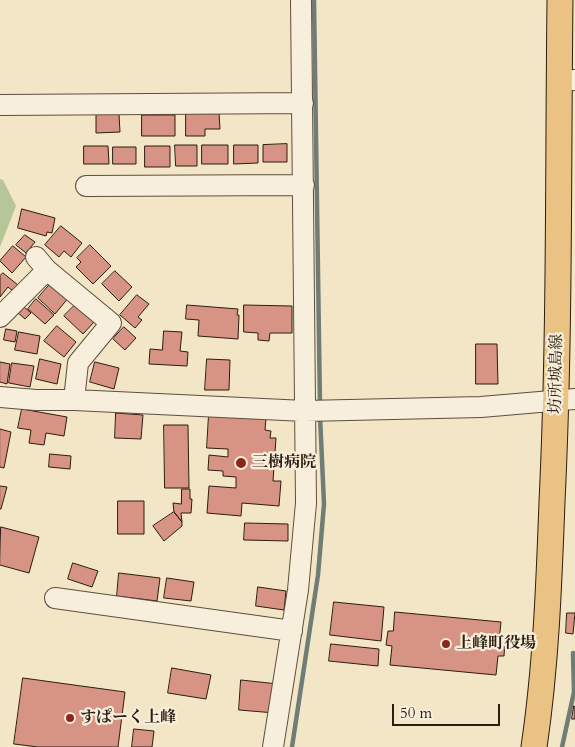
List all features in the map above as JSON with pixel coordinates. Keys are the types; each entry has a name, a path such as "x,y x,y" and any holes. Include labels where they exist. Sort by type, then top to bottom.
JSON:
{"main road":[{"name":"坊所城島線","path":"534,747 539,715 566,400 567,80 560,0"}],"street":[{"path":"273,747 298,590 306,503 301,0"},
{"path":"0,105 303,102"},
{"path":"86,186 304,185"},
{"path":"0,317 42,263 110,323 78,363 74,400"},
{"path":"0,397 305,410 481,406 566,400"},
{"path":"55,598 292,631"}],"green space":[{"path":"0,179 3,180 16,206 0,247"}],"building":[{"path":"186,112 219,112 220,129 205,129 205,136 186,136"},
{"path":"119,114 120,132 96,133 96,115"},
{"path":"142,115 175,115 175,136 142,136"},
{"path":"287,144 287,162 263,162 263,145"},
{"path":"175,145 197,145 197,166 176,166"},
{"path":"202,145 228,145 228,164 202,164"},
{"path":"234,145 258,145 258,163 234,164"},
{"path":"84,146 108,146 109,164 84,164"},
{"path":"145,146 170,146 170,167 145,167"},
{"path":"113,147 136,147 136,164 113,164"},
{"path":"22,209 55,218 52,233 47,232 46,236 18,228"},
{"path":"61,226 82,243 71,257 64,251 59,257 45,245"},
{"path":"25,235 35,242 26,253 16,245"},
{"path":"90,245 111,266 93,284 76,267 81,262 77,258"},
{"path":"13,246 26,257 12,273 0,261"},
{"path":"115,271 132,287 119,301 102,284"},
{"path":"3,273 18,285 13,291 8,287 0,297 0,276"},
{"path":"52,282 69,297 55,314 38,298"},
{"path":"137,295 149,304 138,317 142,320 135,328 120,315"},
{"path":"36,299 54,315 45,324 28,309"},
{"path":"78,302 96,320 83,334 64,316"},
{"path":"187,305 238,309 238,339 198,336 199,320 186,319"},
{"path":"244,305 292,306 292,333 270,333 269,341 258,340 258,333 244,332"},
{"path":"23,306 31,313 25,319 17,312"},
{"path":"57,326 76,342 64,357 44,341"},
{"path":"124,327 136,338 125,350 113,339"},
{"path":"6,329 17,331 15,342 4,340"},
{"path":"164,331 182,332 180,351 188,352 187,366 149,364 150,349 162,350"},
{"path":"19,332 40,336 37,354 15,350"},
{"path":"476,344 497,344 498,384 476,384"},
{"path":"40,359 61,364 57,384 36,379"},
{"path":"207,359 230,360 229,390 205,390"},
{"path":"0,362 10,364 7,384 0,382"},
{"path":"95,362 119,368 114,389 90,382"},
{"path":"12,363 34,366 30,387 9,383"},
{"path":"22,409 67,417 64,436 46,433 44,445 29,443 31,430 18,428"},
{"path":"116,413 143,415 141,439 115,438"},
{"name":"三樹病院","path":"209,414 266,418 265,430 271,431 270,438 276,438 273,481 281,481 279,506 242,503 241,516 207,513 209,486 236,488 236,477 223,476 223,471 208,470 209,455 228,457 228,449 207,448"},
{"path":"164,425 188,425 189,488 165,488"},
{"path":"0,429 11,432 4,468 0,467"},
{"path":"50,454 71,456 70,469 49,467"},
{"path":"0,486 7,487 1,509 0,509"},
{"path":"182,489 190,489 190,499 192,499 191,513 181,513 182,522 174,512 173,503 181,504"},
{"path":"118,501 144,501 144,534 118,534"},
{"path":"174,512 182,522 182,526 164,541 153,526"},
{"path":"245,523 288,524 288,541 244,540"},
{"path":"1,527 39,537 29,573 0,565"},
{"path":"73,563 98,571 92,587 68,579"},
{"path":"119,573 160,578 157,601 117,596"},
{"path":"167,578 194,582 191,601 164,598"},
{"path":"258,587 286,591 284,610 256,606"},
{"path":"334,602 384,607 381,641 330,635"},
{"name":"上峰町役場","path":"395,612 501,622 499,641 505,642 504,656 498,656 496,675 390,665 392,646 386,645 388,631 393,631"},
{"path":"567,613 575,613 573,634 566,633"},
{"path":"331,644 379,649 378,666 329,661"},
{"path":"172,668 211,675 206,699 168,693"},
{"name":"すぱーく上峰","path":"23,678 125,692 118,747 38,747 14,744"},
{"path":"241,680 278,684 275,713 239,710"},
{"path":"574,706 575,719 572,719"},
{"path":"134,729 154,731 152,747 132,747"}],"waterway":[{"path":"314,0 320,406"},
{"path":"292,747 318,575 324,504 320,416"},
{"path":"562,747 574,692 573,653"}],"place":[{"name":"三樹病院","path":"241,463"},
{"name":"上峰町役場","path":"446,644"},
{"name":"すぱーく上峰","path":"70,718"}]}
